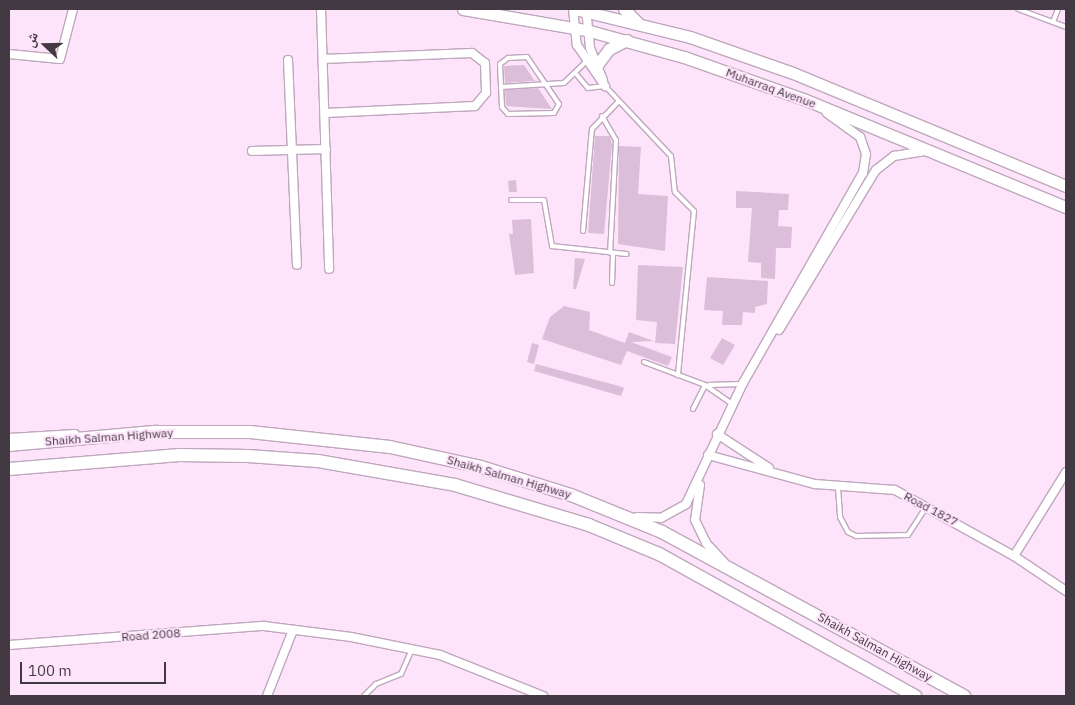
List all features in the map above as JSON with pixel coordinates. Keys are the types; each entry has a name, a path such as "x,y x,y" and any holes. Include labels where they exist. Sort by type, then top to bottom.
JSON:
{"main road":[{"name":"Muharraq Avenue","path":"463,9 572,27 627,40 806,100 928,152 1066,207"},
{"name":"Muharraq Avenue","path":"580,9 640,25 793,73 1066,186"},
{"path":"624,9 640,25"},
{"path":"591,64 609,49 627,40"},
{"name":"Shaikh Salman Highway","path":"9,445 109,435 250,432 343,440 482,467 615,512 727,565 964,696"},
{"name":"Shaikh Salman Highway","path":"9,469 179,455 248,456 328,463 455,485 589,525 659,554 915,696"}],"street":[{"path":"9,54 60,59 73,9"},
{"path":"321,9 329,269"},
{"path":"580,9 572,27 605,86"},
{"path":"580,9 586,30 591,64 605,86"},
{"path":"323,59 472,53 485,63 486,93 475,106 325,113"},
{"path":"288,60 298,265"},
{"path":"727,565 706,543 695,520 699,488 710,456 743,383 866,163 864,145 854,130 806,100"},
{"path":"252,151 326,149"},
{"path":"718,435 746,384 871,176 894,156 928,152"},
{"path":"9,438 109,435"},
{"name":"Road 1827","path":"718,435 780,474"},
{"path":"615,512 647,519 678,512 710,456"},
{"name":"Road 1827","path":"710,456 838,487 879,486 928,505 1014,556 1066,591"},
{"path":"1014,556 1066,472"},
{"name":"Road 2008","path":"9,645 264,626 440,654 543,696"},
{"path":"267,696 293,630"}],"lane":[{"path":"1019,9 1066,27"},
{"path":"1053,22 1058,9"},
{"path":"508,58 533,60 547,84 559,104 554,113 508,114 502,107 500,64 508,58"},
{"path":"501,87 564,83 591,64"},
{"path":"577,75 588,88 605,86 618,102 671,156 675,192 696,217 678,375"},
{"path":"584,231 592,129 602,116 618,102"},
{"path":"602,116 615,135 611,253 612,283"},
{"path":"511,200 544,200 552,246 627,254"},
{"path":"644,362 705,385 732,404"},
{"path":"705,385 730,387 743,383"},
{"path":"693,409 705,385"},
{"path":"838,487 840,517 848,532 856,536 908,535 928,505"},
{"path":"364,696 368,690 401,674 412,649"},
{"path":"368,690 372,696"}],"building":[{"path":"524,65 535,81 505,83 504,66"},
{"path":"538,88 552,109 506,106 505,90"},
{"path":"595,136 610,136 612,145 604,234 588,233"},
{"path":"619,146 641,147 638,194 668,196 665,251 618,244"},
{"path":"516,180 517,192 509,192 508,181"},
{"path":"736,191 789,194 788,210 779,210 778,226 792,227 791,248 776,248 775,279 761,278 761,263 748,262 752,208 736,208"},
{"path":"531,219 534,273 515,275 509,234 513,234 512,220"},
{"path":"575,258 585,259 576,289 573,289"},
{"path":"638,265 683,267 675,344 655,343 657,322 636,320"},
{"path":"707,277 768,281 767,304 755,307 755,313 743,312 742,325 722,325 723,311 704,310"},
{"path":"564,306 590,312 589,330 625,343 629,332 654,341 631,342 672,357 668,366 627,351 621,365 542,339 550,317"},
{"path":"722,338 735,345 723,365 710,358"},
{"path":"532,343 539,345 534,364 527,362"},
{"path":"536,364 624,388 621,396 534,371"}]}
